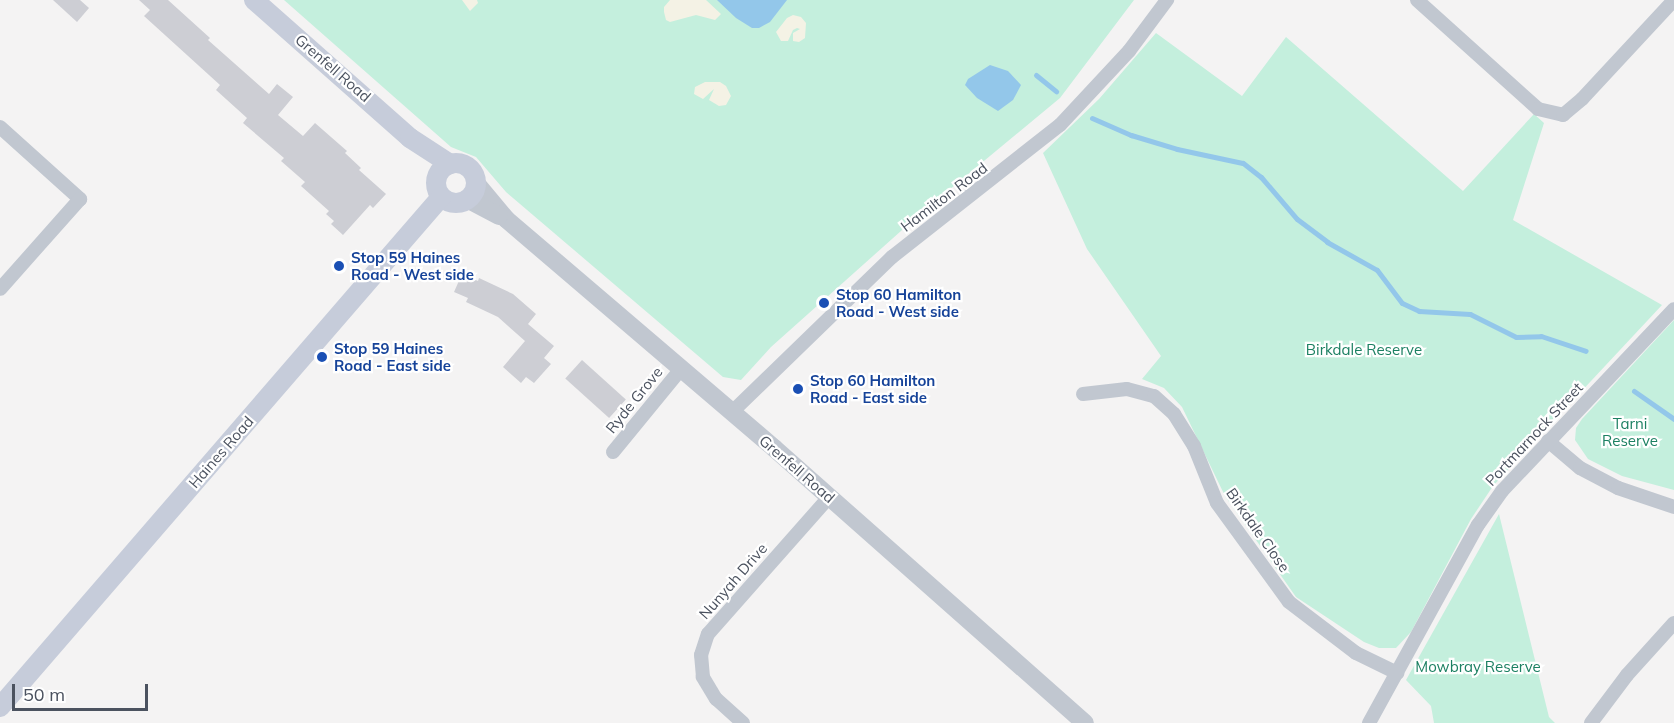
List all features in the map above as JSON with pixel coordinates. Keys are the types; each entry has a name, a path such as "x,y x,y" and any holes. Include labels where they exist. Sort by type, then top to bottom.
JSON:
{"main road":[{"name":"Grenfell Road","path":"254,0 410,138 442,180"},
{"path":"459,163 470,169 471,191 456,203 442,180 459,163"},
{"name":"Haines Road","path":"0,707 442,180"}],"street":[{"name":"Hamilton Road","path":"732,412 892,257 1060,125 1129,51 1167,0"},
{"path":"1417,0 1538,109 1563,115 1582,99 1674,0"},
{"path":"0,127 80,199 0,289"},
{"name":"Grenfell Road","path":"471,191 732,412 1085,723"},
{"name":"Portmarnock Street","path":"1369,723 1478,525 1502,490 1674,309"},
{"name":"Ryde Grove","path":"613,452 681,369"},
{"name":"Birkdale Close","path":"1083,394 1127,388 1154,396 1174,414 1194,446 1216,502 1289,602 1356,653 1397,673"},
{"path":"1548,441 1580,468 1618,488 1674,507"},
{"name":"Nunyah Drive","path":"742,723 716,699 703,677 701,655 708,634 830,497"},
{"path":"1591,723 1627,675 1674,623"}],"green space":[{"path":"284,0 1134,0 1060,98 920,214 771,347 741,380 723,377 506,192 476,157 451,147"},
{"name":"Birkdale Reserve","path":"1156,33 1242,96 1286,37 1463,191 1534,114 1544,123 1513,220 1662,305 1493,486 1471,519 1411,632 1396,648 1379,648 1364,642 1296,597 1225,496 1182,407 1164,388 1142,379 1161,356 1087,249 1043,153 1099,99"},
{"name":"Tarni Reserve","path":"1674,320 1674,490 1622,476 1588,459 1575,440 1576,428 1582,419"},
{"name":"Mowbray Reserve","path":"1499,514 1549,717 1555,723 1434,723 1431,706 1406,680"}],"sand":[{"path":"462,0 477,0 478,3 470,11"},
{"path":"670,0 706,0 721,14 715,20 696,15 670,22 666,20 664,7"},
{"path":"793,15 801,17 806,23 805,38 799,42 793,41 793,33 800,29 797,28 793,30 788,41 781,41 776,32 787,18"},
{"path":"705,82 720,82 726,86 731,96 726,105 719,106 709,100 714,89 703,99 694,94 695,87"}],"water":[{"path":"717,0 787,0 770,22 759,28 752,28 736,18"},
{"path":"990,65 1008,71 1021,85 1013,100 998,111 977,98 965,85 968,79"}],"building":[{"path":"53,0 80,0 89,8 77,22"},
{"path":"139,0 168,0 210,38 208,40 269,94 277,84 293,97 278,115 303,136 315,123 347,151 345,153 361,168 359,170 386,194 373,208 370,205 343,235 331,224 334,221 326,214 329,211 301,186 305,182 281,161 284,158 243,123 247,118 216,90 220,85 144,16 150,10"},
{"path":"462,274 478,281 479,278 513,294 536,314 528,324 554,346 544,358 551,364 534,383 526,377 521,383 503,367 525,341 498,317 466,302 468,298 454,292"},
{"path":"582,360 626,399 609,418 565,379"}],"waterway":[{"path":"1036,75 1056,91"},
{"path":"1092,118 1131,135 1177,149 1243,163 1261,177 1297,219 1327,242 1377,270 1402,303 1419,311 1470,314 1516,337 1541,336 1586,351"},
{"path":"1634,391 1674,419"}],"place":[{"name":"Stop 59 Haines Road - West side","path":"339,266"},
{"name":"Stop 60 Hamilton Road - West side","path":"824,303"},
{"name":"Stop 59 Haines Road - East side","path":"322,357"},
{"name":"Stop 60 Hamilton Road - East side","path":"798,389"}]}
